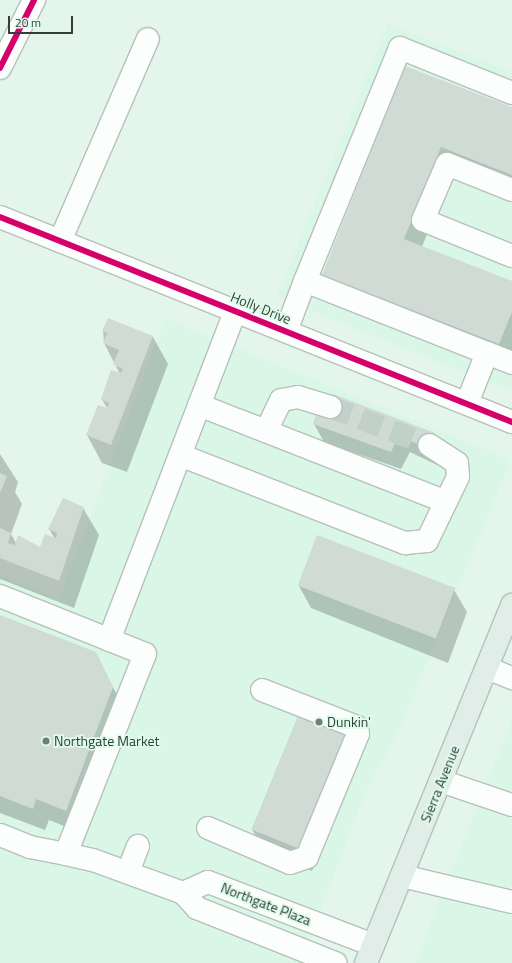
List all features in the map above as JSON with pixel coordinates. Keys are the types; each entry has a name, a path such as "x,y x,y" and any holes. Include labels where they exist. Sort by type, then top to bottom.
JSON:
{"main road":[{"name":"Sierra Avenue","path":"370,954 512,605"}],"street":[{"path":"0,68 34,0"},
{"path":"60,241 148,39"},
{"path":"286,331 400,48 512,93"},
{"path":"512,190 447,164 423,220 512,256"},
{"name":"Holly Drive","path":"0,217 512,422"},
{"path":"305,281 512,363"},
{"path":"109,640 235,311"},
{"path":"466,403 487,353"},
{"path":"266,431 281,400 298,397 330,407"},
{"path":"199,404 446,502"},
{"path":"180,455 405,543 427,541 458,477 457,463 429,445"},
{"path":"0,596 145,654 66,854"},
{"path":"487,668 512,678"},
{"path":"208,828 290,863 307,857 358,734 357,728 262,690"},
{"path":"441,781 512,805"},
{"path":"0,835 30,847 66,854 128,872 182,893"},
{"path":"128,872 138,846"},
{"path":"402,876 512,902"},
{"name":"Northgate Plaza","path":"336,963 197,908 182,893 208,882 370,954"}],"shaded area":[{"path":"388,24 512,71 512,392 276,297"},
{"path":"165,318 508,459 509,466 398,733 366,791 301,963 0,963 0,575 59,599"},
{"path":"512,719 512,963 415,963 423,942"}],"building":[{"path":"405,66 512,107 512,175 441,147 404,239 512,281 512,312 499,344 322,275"},
{"path":"108,318 153,336 111,445 86,435 98,405 107,408 109,403 101,399 111,370 121,373 123,369 113,364 119,350 103,343 107,333 102,331"},
{"path":"333,394 435,433 427,448 399,436 391,452 313,424 317,411 329,415"},
{"path":"0,473 7,476 0,493"},
{"path":"63,498 84,507 59,581 0,558 0,528 11,533 8,543 15,545 18,535 40,547 45,534 56,538 57,533 48,529"},
{"path":"317,535 455,588 436,638 298,585"},
{"name":"Northgate Market","path":"0,615 96,652 113,687 66,811 36,799 33,809 0,796"},
{"path":"300,711 349,731 301,850 252,830"}],"tunnel":[{"path":"330,407 429,445"}],"cycle path":[{"path":"0,68 34,0"},
{"path":"0,217 512,422"}],"place":[{"name":"Dunkin'","path":"319,722"},
{"name":"Northgate Market","path":"46,741"}]}
